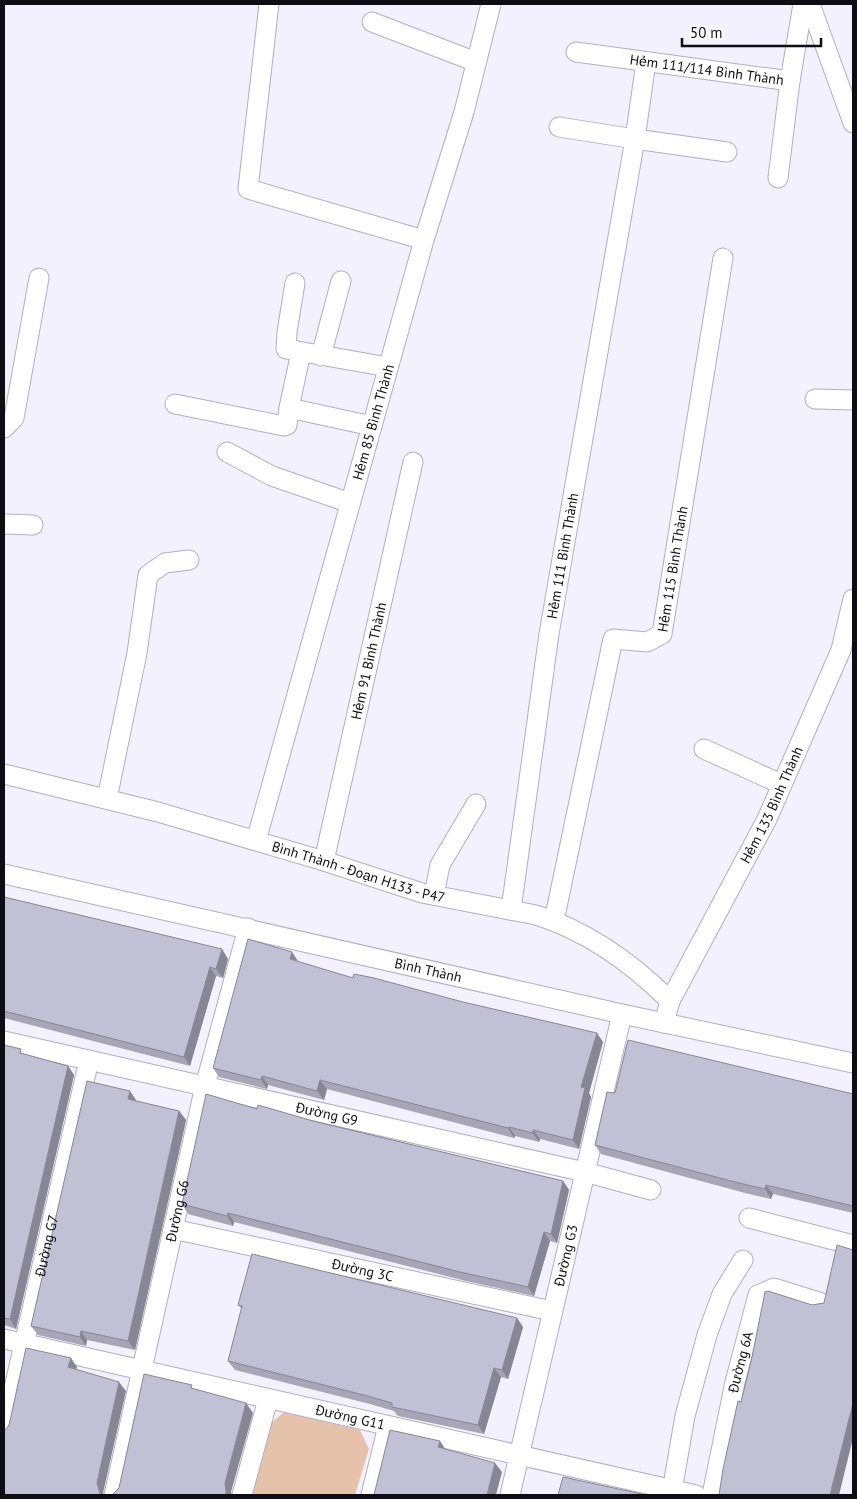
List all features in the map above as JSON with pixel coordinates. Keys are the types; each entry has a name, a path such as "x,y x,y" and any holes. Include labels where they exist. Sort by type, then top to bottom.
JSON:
{"street":[{"path":"269,4 248,189 424,240"},
{"name":"Hẻm 85 Bình Thành","path":"256,841 424,240 464,112 491,4"},
{"name":"Hẻm 111/114 Bình Thành","path":"576,52 790,81 803,4"},
{"path":"810,4 853,123"},
{"path":"372,22 476,62"},
{"path":"635,139 646,62"},
{"path":"778,178 790,81"},
{"path":"559,127 726,152"},
{"name":"Hẻm 111 Bình Thành","path":"511,910 549,634 635,139"},
{"name":"Hẻm 115 Bình Thành","path":"554,921 613,639 647,642 662,634 722,258"},
{"path":"4,428 14,418 39,278"},
{"path":"321,356 341,281"},
{"path":"295,283 286,350 388,367"},
{"path":"175,404 284,426 287,425 301,352"},
{"path":"815,399 853,400"},
{"path":"289,408 372,426"},
{"path":"227,452 272,476 350,503"},
{"name":"Hẻm 91 Bình Thành","path":"324,861 413,462"},
{"path":"4,524 33,525"},
{"path":"107,799 137,653 148,575 165,563 189,560"},
{"name":"Hẻm 133 Bình Thành","path":"670,1001 767,819 841,650 849,639 853,599"},
{"path":"704,749 781,784"},
{"name":"Bình Thành - Đoạn H133 - P47","path":"4,774 107,799 256,841 434,895 511,910 554,921 603,947 642,973 670,1001"},
{"path":"434,895 440,864 476,804"},
{"name":"Bình Thành","path":"4,874 622,1014 853,1063"},
{"name":"Đường G6","path":"114,1495 206,1086 248,928"},
{"path":"664,1023 670,1001"},
{"name":"Đường G3","path":"510,1495 622,1014"},
{"name":"Đường G9","path":"4,1041 585,1172 651,1190"},
{"name":"Đường G7","path":"4,1432 90,1060"},
{"path":"749,1218 853,1245"},
{"name":"Đường 3C","path":"174,1229 552,1311"},
{"path":"672,1491 685,1416 707,1335 722,1294 742,1260"},
{"name":"Đường 6A","path":"712,1495 736,1382 758,1295 774,1288 822,1303"},
{"name":"Đường G11","path":"4,1338 696,1495"},
{"path":"242,1495 268,1399"},
{"path":"371,1495 388,1426"}],"shaded area":[{"path":"284,1412 360,1430 369,1449 355,1495 250,1495 271,1423"}],"building":[{"path":"4,897 222,949 216,969 210,967 184,1057 4,1011"},
{"path":"248,939 292,952 290,959 353,978 354,974 374,978 463,1002 597,1033 581,1087 585,1088 573,1140 533,1130 533,1133 508,1128 320,1080 317,1091 262,1076 261,1080 213,1068"},
{"path":"628,1040 853,1094 853,1206 766,1185 765,1189 739,1183 595,1145 607,1092 615,1093"},
{"path":"4,1045 21,1049 20,1053 68,1066 10,1319 4,1318"},
{"path":"87,1081 130,1091 128,1099 179,1111 128,1341 81,1331 80,1337 31,1326"},
{"path":"206,1094 257,1109 258,1105 313,1121 563,1181 551,1234 544,1232 528,1287 460,1272 228,1213 227,1216 182,1204"},
{"path":"837,1245 853,1250 853,1403 830,1495 719,1495 738,1401 741,1402 765,1292 768,1291 812,1305 824,1303"},
{"path":"252,1254 517,1318 502,1370 494,1368 478,1425 392,1407 392,1403 364,1395 228,1361 242,1306 238,1305"},
{"path":"26,1348 71,1358 68,1367 119,1382 97,1483 100,1494 105,1495 4,1495 4,1431 9,1425"},
{"path":"144,1374 192,1385 191,1388 246,1403 225,1483 226,1495 112,1495 119,1488"},
{"path":"390,1430 440,1441 438,1447 495,1463 487,1495 374,1495"},
{"path":"563,1477 646,1495 558,1495"}]}
